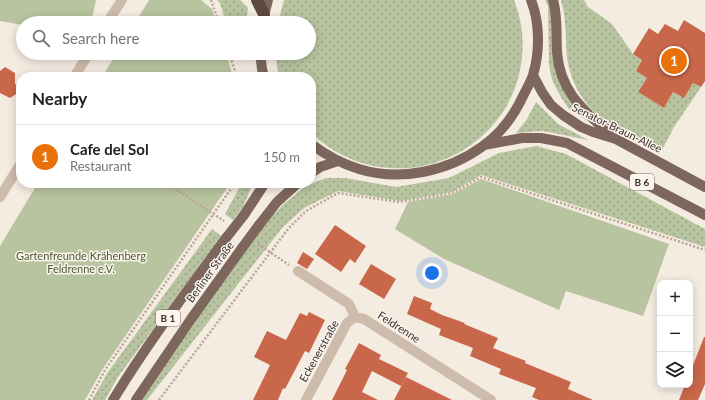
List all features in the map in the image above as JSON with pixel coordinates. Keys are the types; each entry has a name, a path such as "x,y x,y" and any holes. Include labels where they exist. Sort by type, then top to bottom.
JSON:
{"highway":[{"path":"257,0 262,16"}],"main road":[{"path":"264,16 268,0"},
{"path":"316,148 338,161 374,173 414,173 432,170 451,164 468,156 484,145 510,119 520,104 533,75 538,44 536,18 531,0"},
{"path":"553,0 556,9 557,53 564,79 580,106 616,139"},
{"path":"261,60 263,72"},
{"name":"Senator-Braun-Allee","path":"533,75 551,105 581,127 616,139 705,187"},
{"name":"B 6","path":"484,145 522,138 541,138 567,143 705,215"},
{"path":"316,170 338,161"},
{"name":"Berliner Straße","path":"113,400 162,326 244,215 262,188"},
{"name":"Berliner Straße","path":"136,400 191,319 242,248 277,202 292,188"}],"street":[{"path":"112,16 122,0"},
{"path":"77,72 85,60"},
{"path":"0,197 16,171"},
{"name":"Feldrenne","path":"298,271 350,304 355,316 364,319 491,400"},
{"name":"Eckenerstraße","path":"306,400 347,323 355,316"}],"path":[{"path":"211,0 217,16"},
{"path":"231,60 235,72"},
{"path":"158,400 288,229 306,211 338,193 399,202 452,193 481,177 705,250"},
{"path":"174,188 214,214"},
{"path":"89,400 105,370 232,188"},
{"path":"270,252 298,271"}],"green space":[{"path":"0,0 96,0 93,16 16,16 16,24 0,21"},
{"path":"149,0 201,0 212,9 214,16 139,16"},
{"path":"217,0 240,0 248,8 247,16 224,16 220,3"},
{"path":"284,0 514,0 520,21 523,42 522,57 516,84 505,109 489,130 469,146 445,159 420,166 393,168 358,162 329,147 316,136 316,72 278,72 277,67 276,60 316,60 316,16 280,16"},
{"path":"545,0 549,0 557,68 591,123 569,109 562,99 551,76 549,64 548,6"},
{"path":"561,0 584,0 588,7 612,24 633,54 642,60 636,71 647,78 638,92 664,108 673,92 684,98 693,83 701,87 674,127 662,150 607,122 588,105 578,91 571,75 568,62 565,18"},
{"path":"113,60 228,60 232,72 105,72"},
{"path":"536,102 558,124 588,140 543,131 516,133 527,119"},
{"path":"536,146 566,154 705,229 705,247 481,175 452,192 400,201 338,191 304,208 283,227 147,400 134,400 265,223 285,203 304,188 316,188 316,182 326,178 345,178 396,187 449,178 499,153"},
{"path":"481,179 669,244 643,316 566,291 559,310 444,259 395,229 408,202 453,194"},
{"name":"Gartenfreunde Krähenberg Feldrenne e.V.","path":"35,188 227,188 102,370 85,400 0,400 0,246"},
{"path":"239,188 251,188 243,207 233,220 225,214"},
{"path":"212,229 221,236 118,377 105,400 92,400 108,372"}],"building":[{"path":"684,20 705,33 705,81 701,87 693,83 684,98 673,92 664,108 638,92 647,78 636,71 642,60 633,54 649,28 658,34 665,24 678,31"},
{"path":"5,67 15,73 16,94 10,98 0,93 0,71"},
{"path":"335,225 366,246 355,263 350,259 341,272 315,254"},
{"path":"303,252 314,259 307,269 297,263"},
{"path":"371,264 396,279 384,299 359,284"},
{"path":"414,296 432,303 430,309 442,315 465,323 464,324 498,338 493,348 526,361 525,363 571,382 568,389 593,400 539,400 532,397 536,388 499,374 501,369 470,356 473,348 439,335 441,329 407,314"},
{"path":"309,312 325,320 309,353 305,351 285,389 283,388 278,400 253,400 270,365 254,357 267,331 286,340 300,313 307,316"},
{"path":"705,337 705,384 698,400 679,400 684,388 693,388 693,365"},
{"path":"359,343 381,355 379,359 408,373 401,386 372,371 362,392 378,400 332,400 347,370 345,369"},
{"path":"406,377 452,400 394,400"}],"place":[{"name":"Cafe del Sol","path":"674,61"}]}
